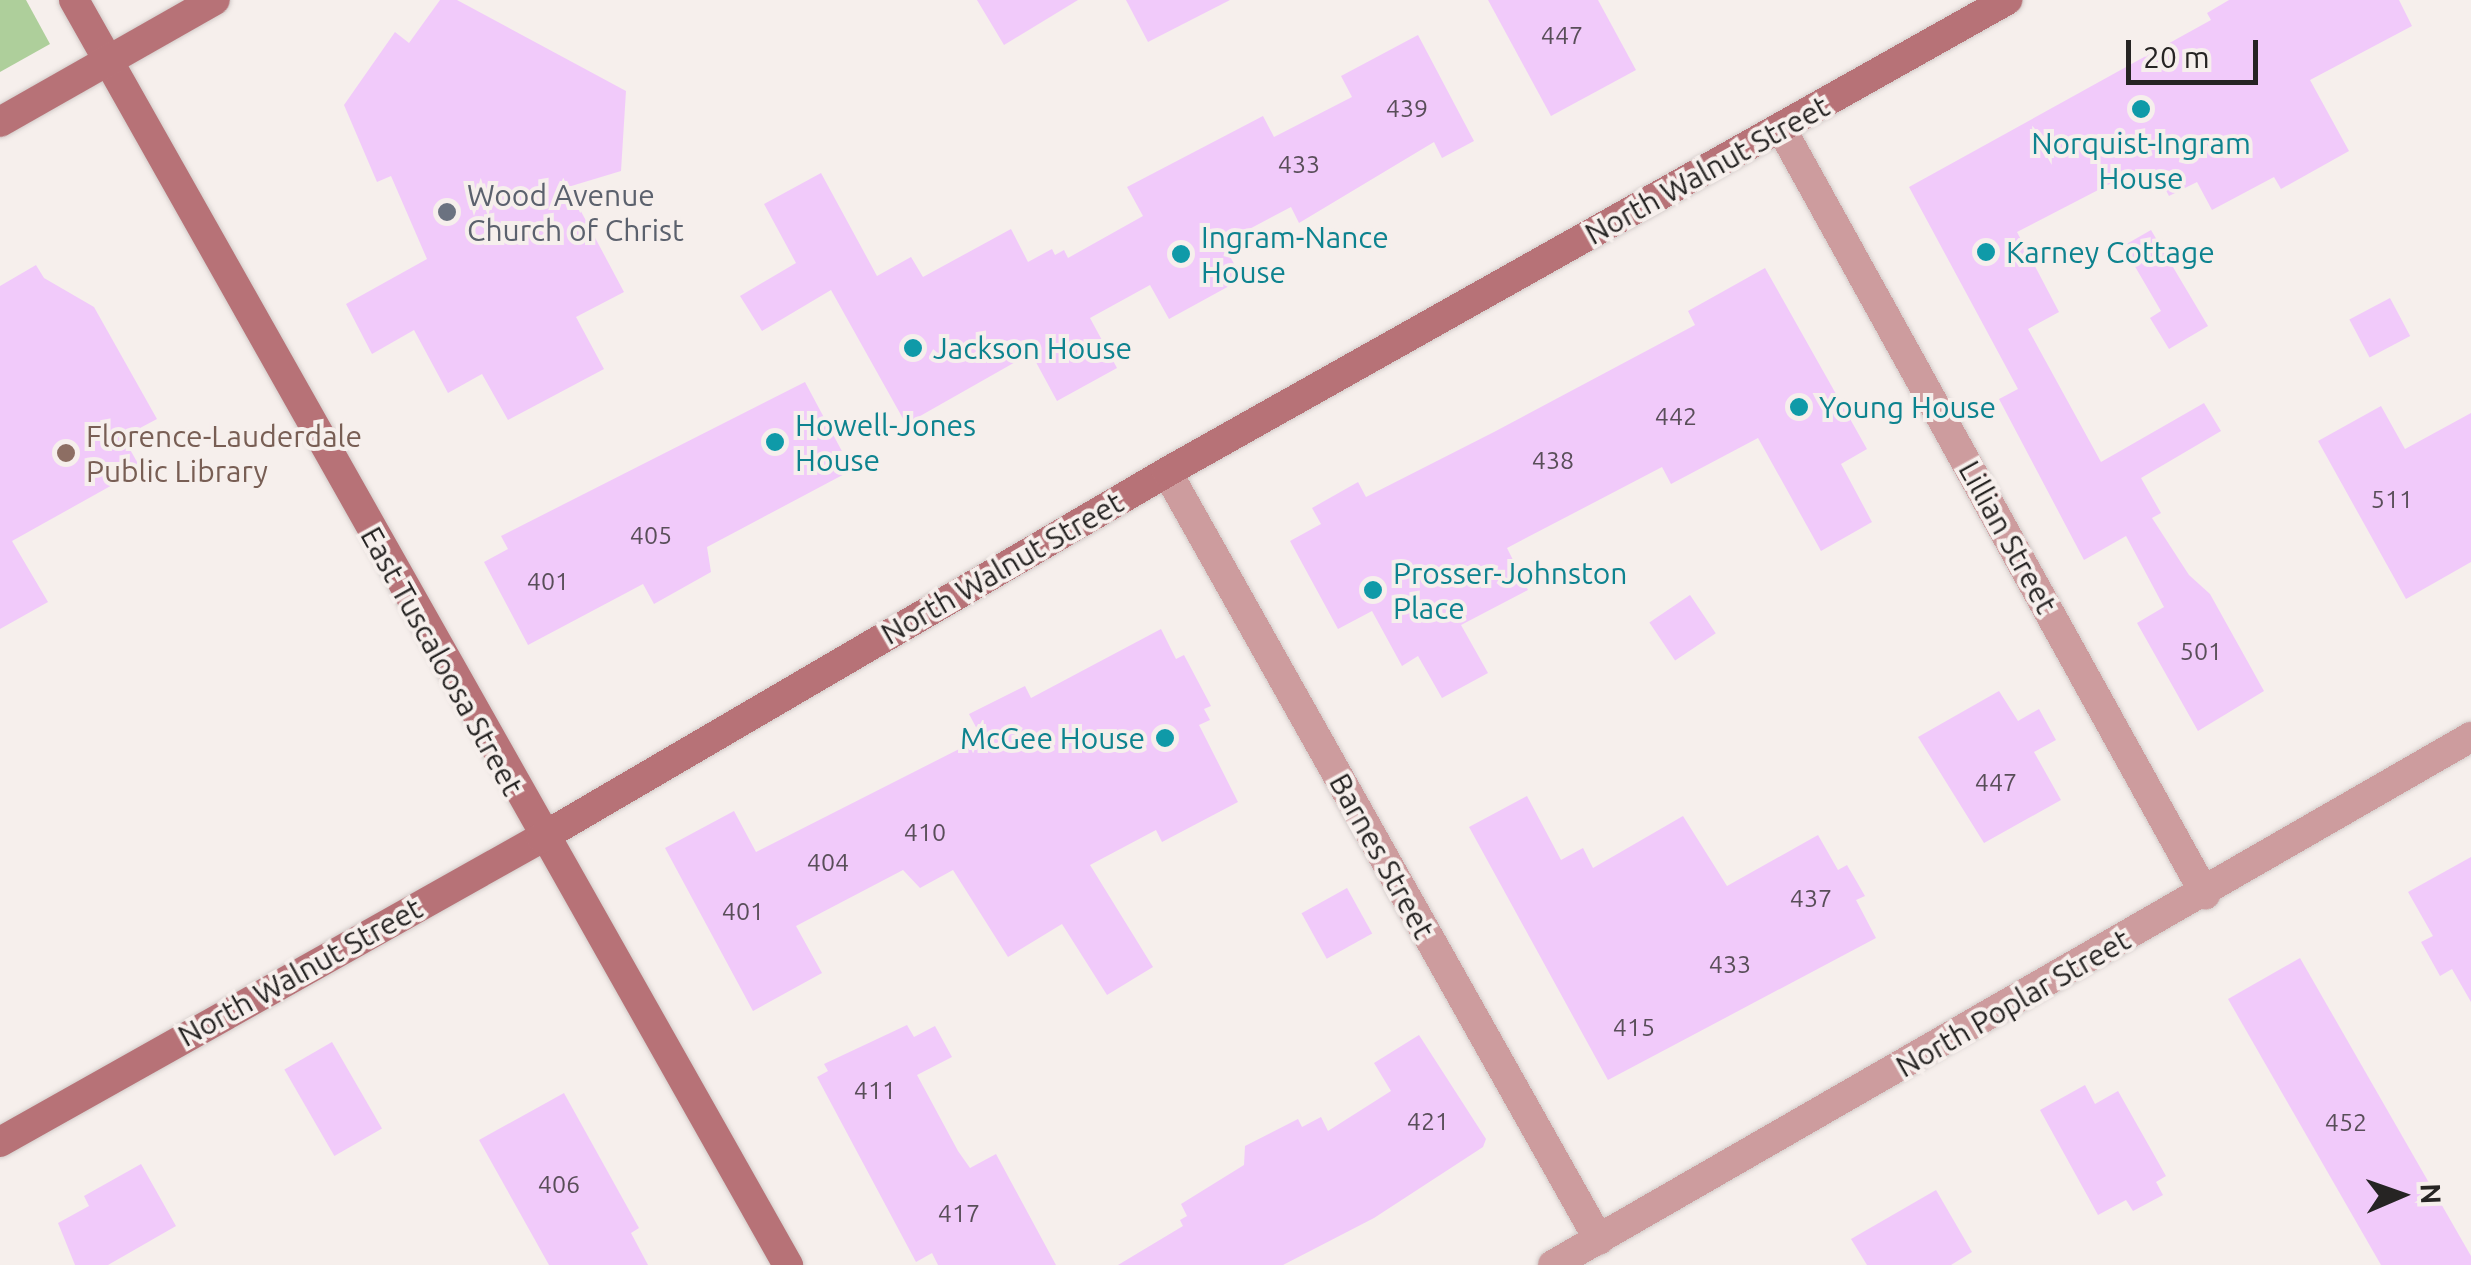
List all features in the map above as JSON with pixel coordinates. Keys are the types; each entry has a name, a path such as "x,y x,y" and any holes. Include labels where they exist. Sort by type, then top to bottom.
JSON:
{"street":[{"name":"East Tuscaloosa Street","path":"74,0 541,838 788,1265"},
{"path":"0,122 215,0"},
{"name":"North Walnut Street","path":"0,1142 541,838 1167,472 2007,0"},
{"name":"Lillian Street","path":"1781,128 2205,894"},
{"name":"Barnes Street","path":"1167,472 1598,1240"},
{"name":"North Poplar Street","path":"1552,1265 2205,894 2471,737"}],"green space":[{"path":"0,0 26,0 50,44 0,72"}],"building":[{"name":"Wood Avenue Church of Christ","path":"440,0 457,0 626,91 621,171 568,187 624,292 576,317 604,369 508,420 482,374 448,393 414,330 372,354 346,304 427,259 391,176 377,182 344,105 395,32 409,43"},
{"path":"977,0 1078,0 1004,45"},
{"path":"1126,0 1230,0 1148,42"},
{"path":"1488,0 1598,0 1636,70 1551,116"},
{"path":"2229,0 2399,0 2412,26 2310,80 2349,151 2281,189 2274,177 2212,210 2197,182 2169,196 2157,174 2138,185 2131,173 2017,232 2059,312 2028,329 2101,462 2204,403 2221,431 2141,478 2161,513 2152,518 2189,575 2210,594 2264,691 2198,731 2137,623 2164,607 2126,536 2084,560 1999,399 2018,389 1909,187 2211,20 2207,13"},
{"path":"1418,35 1474,141 1442,158 1434,142 1299,223 1291,207 1223,243 1242,279 1169,319 1150,285 1090,318 1117,368 1057,401 1031,353 906,424 831,290 762,331 740,296 796,263 764,204 821,173 877,276 911,257 923,277 1011,229 1028,262 1052,249 1055,255 1064,250 1068,258 1143,216 1127,187 1263,116 1274,137 1352,97 1341,76"},
{"path":"2151,230 2208,326 2169,349 2150,318 2161,311 2123,246"},
{"name":"Florence-Lauderdale Public Library","path":"36,265 44,278 94,307 157,419 123,437 141,469 12,541 48,602 0,629 0,286"},
{"path":"1765,268 1867,449 1841,464 1872,522 1821,551 1758,438 1671,484 1662,467 1507,548 1528,590 1461,625 1488,673 1442,698 1418,656 1402,666 1372,611 1338,629 1290,541 1321,524 1312,508 1358,482 1366,497 1494,432 1695,325 1688,311"},
{"path":"2390,298 2410,336 2370,358 2349,320"},
{"path":"805,382 852,470 707,547 711,572 654,604 643,584 528,645 484,562 508,549 501,536"},
{"path":"2381,406 2405,449 2471,413 2471,562 2406,599 2318,441"},
{"path":"1690,595 1716,633 1675,661 1649,622"},
{"path":"1161,629 1176,659 1184,655 1211,706 1204,709 1210,720 1199,725 1238,802 1162,842 1156,830 1090,865 1153,967 1107,995 1062,924 1008,957 953,870 920,888 903,870 796,926 822,973 753,1011 665,848 734,811 756,852 973,742 969,735 978,731 969,714 1025,686 1031,698"},
{"path":"1999,691 2018,721 2039,709 2056,740 2034,752 2061,800 1984,843 1918,737"},
{"path":"1527,796 1561,860 1583,848 1593,868 1683,816 1727,886 1818,835 1838,870 1847,865 1865,896 1856,900 1876,938 1608,1080 1469,827"},
{"path":"2471,857 2471,1002 2452,969 2440,976 2421,942 2433,936 2408,892"},
{"path":"1347,888 1372,933 1327,959 1302,913"},
{"path":"2300,958 2471,1256 2471,1265 2381,1265 2228,999"},
{"path":"907,1025 914,1037 935,1026 952,1057 917,1075 970,1168 996,1154 1056,1265 938,1265 932,1253 916,1262 817,1077 828,1071 824,1064"},
{"path":"1419,1035 1486,1139 1483,1147 1374,1218 1283,1265 1118,1265 1183,1226 1180,1220 1187,1216 1181,1204 1244,1165 1245,1146 1298,1119 1302,1127 1321,1117 1328,1131 1391,1091 1374,1063"},
{"path":"332,1042 382,1129 334,1156 284,1070"},
{"path":"2085,1085 2095,1104 2118,1091 2166,1176 2156,1182 2163,1195 2133,1211 2126,1200 2098,1215 2040,1110"},
{"path":"564,1093 639,1228 631,1233 648,1265 549,1265 479,1140"},
{"path":"141,1164 176,1226 108,1265 75,1265 58,1223 89,1206 84,1196"},
{"path":"1936,1190 1972,1252 1951,1265 1867,1265 1851,1239"}],"place":[{"name":"Norquist-Ingram House","path":"2141,109"},
{"name":"Wood Avenue Church of Christ","path":"447,212"},
{"name":"Karney Cottage","path":"1986,252"},
{"name":"Ingram-Nance House","path":"1181,254"},
{"name":"Jackson House","path":"913,348"},
{"name":"Young House","path":"1799,407"},
{"name":"Howell-Jones House","path":"775,442"},
{"name":"Florence-Lauderdale Public Library","path":"66,453"},
{"name":"Prosser-Johnston Place","path":"1373,590"},
{"name":"McGee House","path":"1165,738"}]}
